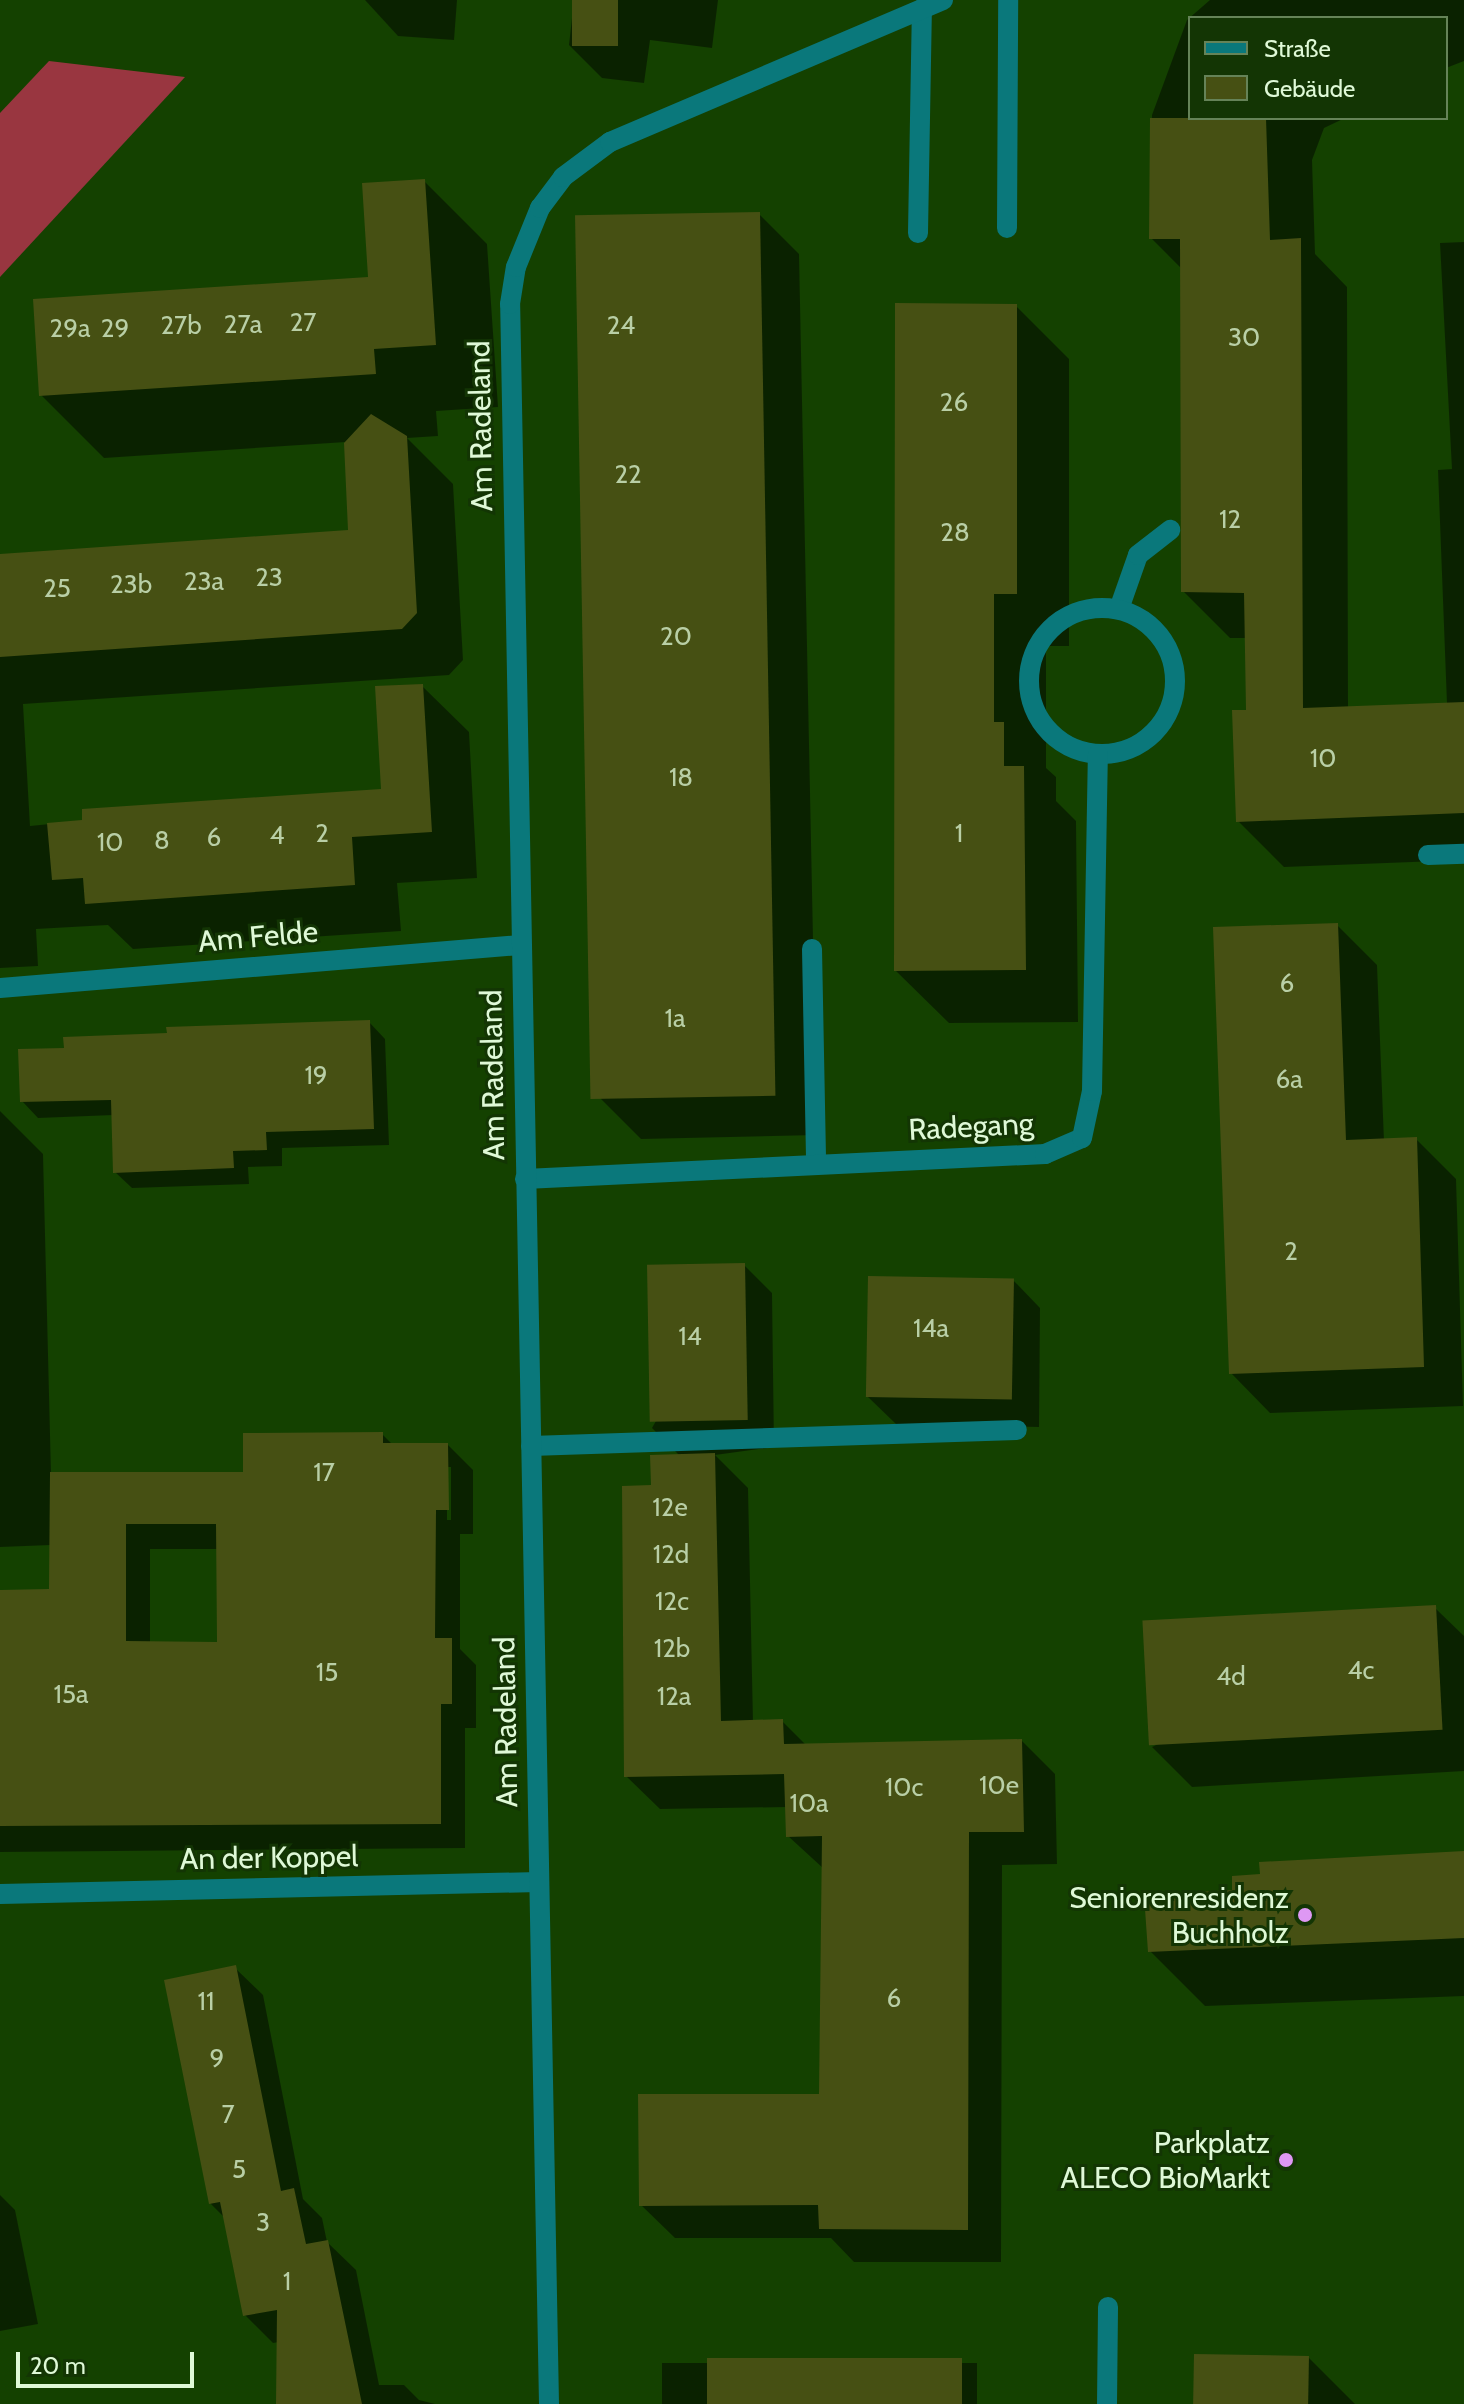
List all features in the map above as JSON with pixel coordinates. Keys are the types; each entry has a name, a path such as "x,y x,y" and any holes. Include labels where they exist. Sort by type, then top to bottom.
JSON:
{"street":[{"name":"Am Radeland","path":"549,2404 509,392 510,304 526,238 563,177 610,142 943,0"},
{"path":"1007,228 1008,0"},
{"path":"918,233 922,9"},
{"path":"1119,609 1138,555 1170,530"},
{"path":"1119,609 1137,616 1166,644 1174,662 1174,701 1153,736 1127,750 1098,755 1060,741 1045,727 1029,690 1029,670 1035,651 1061,620 1079,611 1119,609"},
{"name":"Radegang","path":"525,1179 1045,1154 1082,1138 1092,1091 1098,755"},
{"path":"1428,855 1464,854"},
{"name":"Am Felde","path":"0,988 520,945"},
{"path":"812,949 816,1165"},
{"path":"531,1446 1017,1430"},
{"name":"An der Koppel","path":"0,1894 539,1882"},
{"path":"1107,2404 1108,2307"}],"shaded area":[{"path":"49,61 185,77 0,277 0,113"}],"building":[{"path":"572,0 618,0 618,46 572,46"},
{"path":"1150,118 1266,120 1270,240 1301,238 1303,708 1464,702 1464,813 1236,822 1232,710 1246,710 1244,593 1181,592 1180,239 1149,239"},
{"path":"425,179 436,345 374,349 376,374 39,396 33,299 368,277 362,183"},
{"path":"760,212 775,1096 590,1099 575,215"},
{"path":"895,303 1017,304 1017,594 994,594 994,722 1004,722 1004,766 1024,766 1026,970 894,971"},
{"path":"371,414 407,436 417,613 402,629 0,657 0,554 348,530 344,443"},
{"path":"423,684 432,832 352,837 355,885 85,904 83,878 52,880 47,823 82,820 82,809 381,789 375,686"},
{"path":"1338,923 1346,1140 1417,1137 1424,1367 1229,1374 1213,927"},
{"path":"370,1020 374,1129 266,1132 267,1150 233,1151 234,1168 113,1173 111,1100 20,1102 18,1049 64,1048 63,1037 167,1033 166,1027"},
{"path":"745,1263 748,1420 650,1422 647,1265"},
{"path":"868,1276 1014,1279 1012,1400 866,1397"},
{"path":"383,1432 383,1443 448,1443 449,1510 436,1510 435,1638 452,1638 452,1704 441,1704 441,1824 0,1826 0,1590 49,1589 50,1472 243,1472 243,1433","holes":["126,1524 216,1524 217,1642 126,1641"]},
{"path":"715,1453 721,1721 783,1719 784,1744 1022,1739 1024,1832 969,1832 968,2230 819,2229 818,2205 639,2206 638,2094 819,2094 822,1836 786,1837 784,1774 624,1777 622,1486 651,1485 650,1455"},
{"path":"1436,1605 1443,1730 1149,1745 1142,1620"},
{"name":"Seniorenresidenz Buchholz","path":"1464,1851 1464,1938 1148,1952 1144,1895 1232,1890 1232,1876 1260,1874 1259,1862"},
{"path":"236,1965 281,2191 294,2188 306,2244 328,2240 362,2404 276,2404 277,2310 243,2316 220,2202 209,2204 164,1980"},
{"path":"1194,2354 1309,2356 1308,2404 1193,2404"},
{"path":"707,2358 962,2358 962,2404 707,2404"}],"place":[{"name":"Seniorenresidenz Buchholz","path":"1305,1915"},
{"name":"Parkplatz ALECO BioMarkt","path":"1286,2160"}]}
